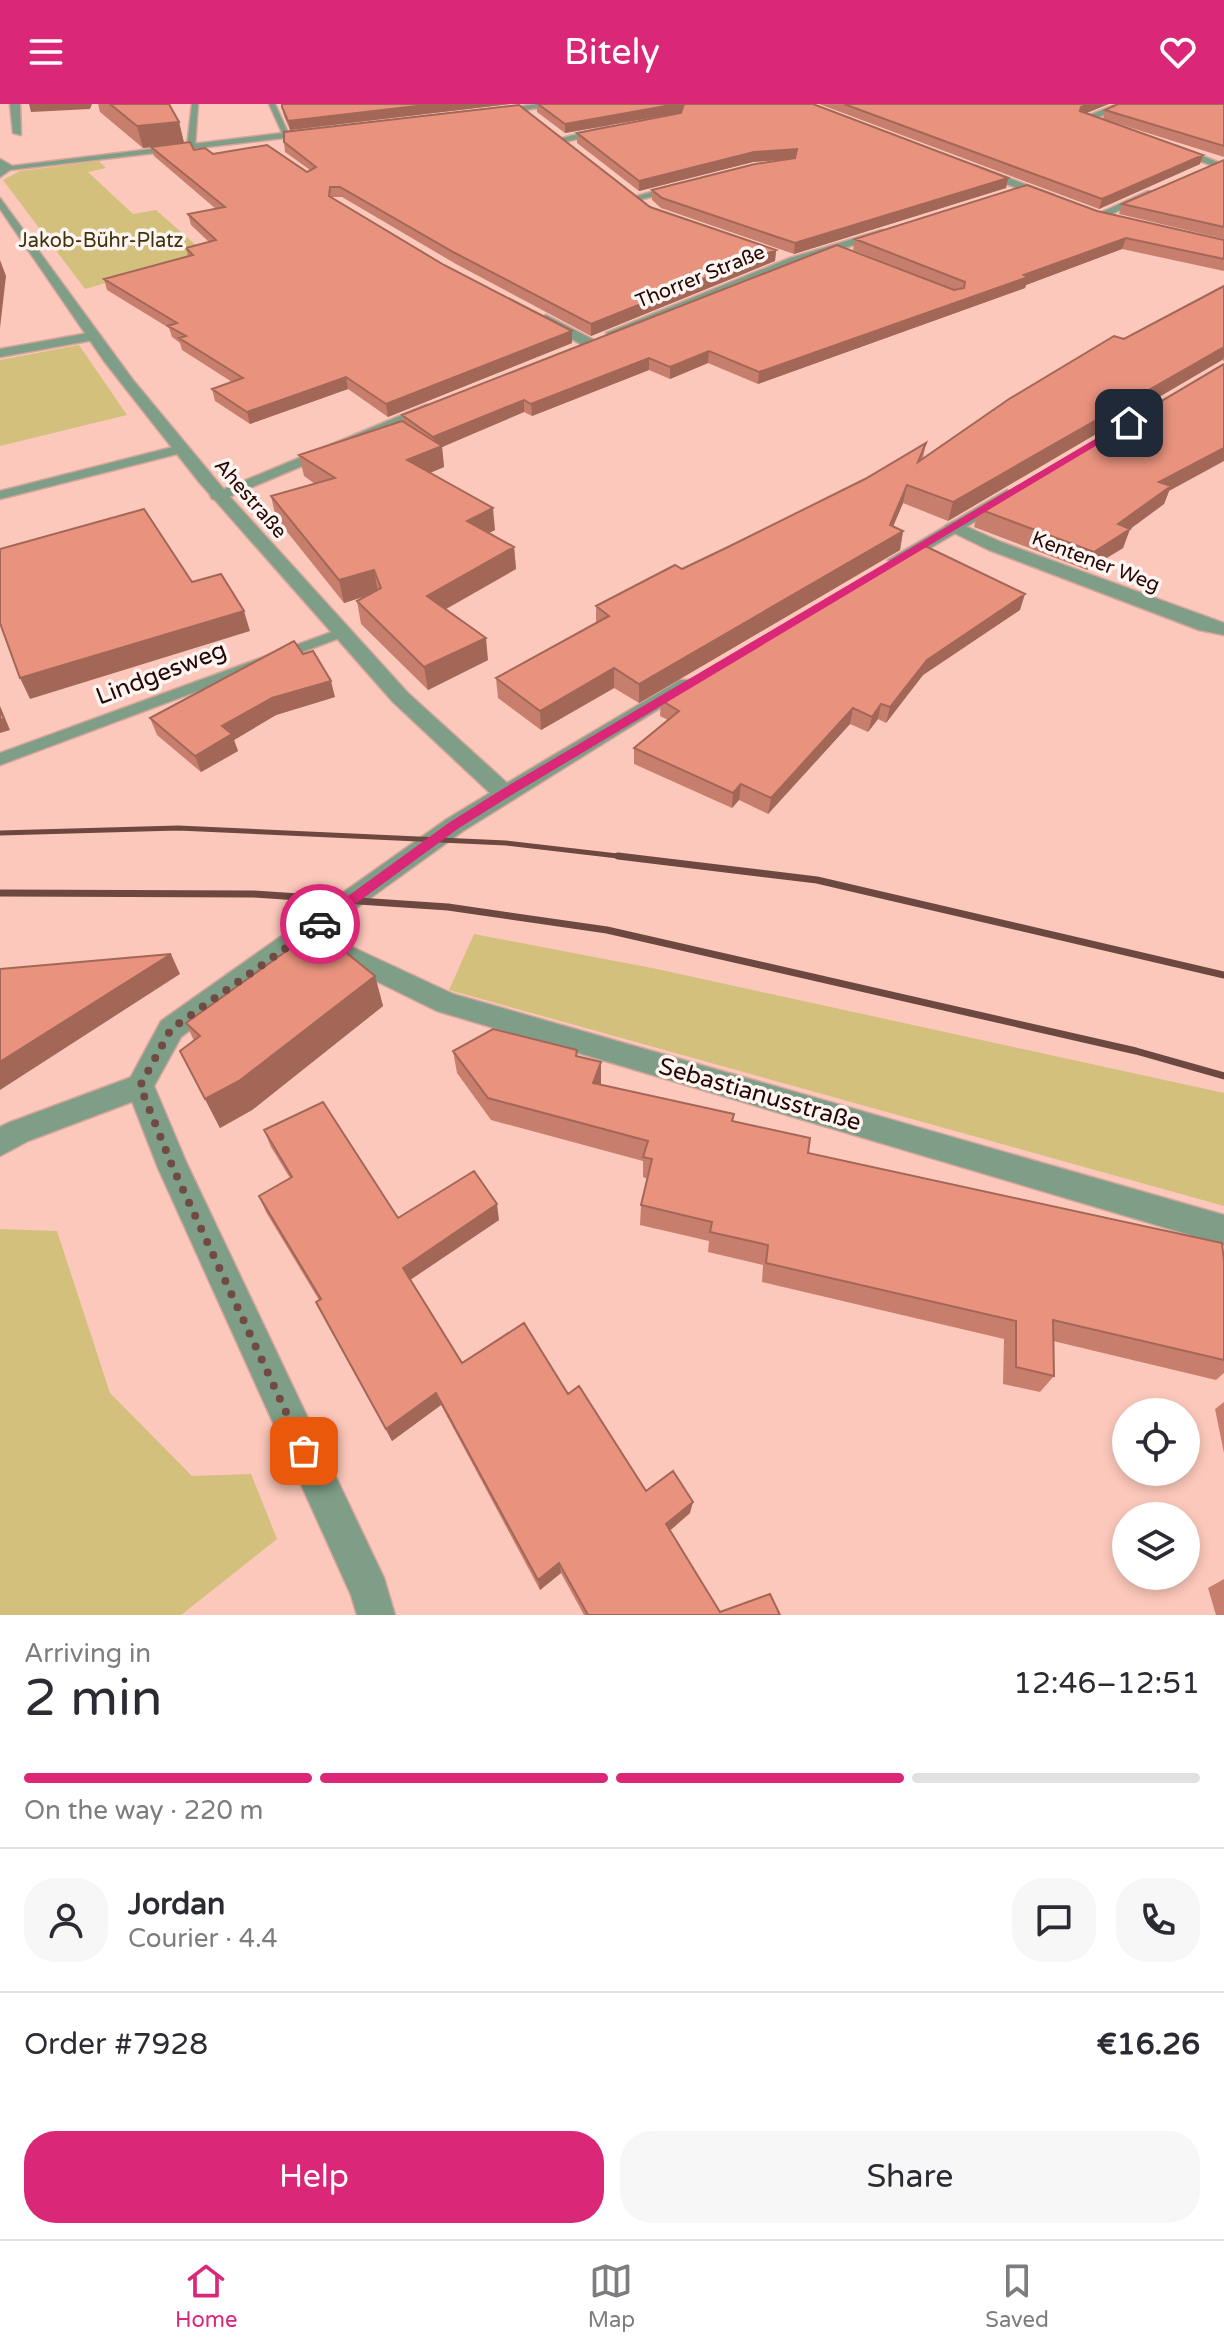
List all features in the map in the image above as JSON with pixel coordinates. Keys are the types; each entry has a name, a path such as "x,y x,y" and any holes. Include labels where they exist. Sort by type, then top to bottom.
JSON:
{"street":[{"path":"15,104 18,133"},
{"path":"497,104 519,108 572,150"},
{"path":"486,112 560,104"},
{"path":"1114,129 1085,119 1125,104"},
{"path":"550,132 616,127"},
{"path":"3,168 333,130"},
{"path":"1159,144 1221,162"},
{"path":"1205,169 1221,162"},
{"path":"966,166 1055,199"},
{"path":"622,188 639,202 694,183"},
{"path":"1099,216 1166,187"},
{"path":"996,197 1026,188"},
{"name":"Ahestraße","path":"0,201 94,336 218,495 340,633 434,730 505,793"},
{"path":"1085,210 1114,221"},
{"name":"Thorrer Straße","path":"575,349 794,261 840,251 907,225"},
{"path":"779,255 794,261"},
{"path":"538,315 589,343"},
{"path":"0,353 94,336"},
{"path":"218,495 447,401"},
{"path":"887,567 1020,487"},
{"name":"Kentener Weg","path":"954,526 1150,605 1206,626 1224,629"},
{"path":"0,1143 18,1132 140,1086 171,1029 455,825 697,679"},
{"name":"Sebastianusstraße","path":"305,934 446,1003 1224,1230"},
{"path":"140,1086 173,1168 370,1592 376,1615"}],"lane":[{"path":"191,146 195,104"},
{"path":"272,104 287,135"},
{"path":"257,139 271,149"},
{"path":"0,495 181,449"},
{"name":"Lindgesweg","path":"0,759 340,633"}],"green space":[{"name":"Jakob-Bühr-Platz","path":"99,161 106,168 88,172 133,214 156,210 206,254 85,289 3,180 20,171"},
{"path":"79,345 127,415 0,446 0,360"},
{"path":"474,934 657,969 1224,1093 1224,1206 449,990"},
{"path":"0,1229 57,1231 110,1393 192,1476 251,1474 277,1539 181,1615 0,1615"}],"building":[{"path":"110,104 169,104 179,122 137,126"},
{"path":"282,104 434,104 288,121"},
{"path":"538,104 677,104 565,124"},
{"path":"684,104 813,104 1008,178 795,243 662,198 652,190 755,164 795,158 797,149 754,152 639,181 577,133 681,113"},
{"path":"844,104 1089,104 1081,107 1080,111 1203,155 1102,199"},
{"path":"1118,104 1224,104 1224,146 1105,110"},
{"path":"519,105 650,207 776,250 591,324 455,253 340,187 330,187 329,196 444,265 572,331 386,404 346,377 247,412 212,389 243,378 179,338 186,336 168,326 177,323 104,279 193,255 186,248 216,240 188,214 225,207 151,147 190,142 194,150 205,148 213,154 267,145 307,172 316,167 284,142 284,132"},
{"path":"1224,160 1224,227 1122,204"},
{"path":"1027,185 1097,211 1224,240 1224,259 1126,238 1024,275 1028,277 759,372 709,351 670,367 649,358 531,404 524,400 433,437 402,415 837,245 954,290 964,288 965,282 855,239"},
{"path":"1224,286 1224,347 953,502 907,485 890,525 903,531 639,684 614,668 540,711 496,678 609,616 596,606 675,565 682,569 728,547 865,479 926,443 918,462 1009,399 1114,336 1124,339"},
{"path":"1224,364 1224,448 1159,482 1171,486 1118,524 1130,529 1094,552 979,509"},
{"path":"402,421 442,446 407,460 493,508 467,521 514,547 427,596 486,638 424,667 357,601 381,588 374,570 339,580 271,496 335,478 299,455"},
{"path":"144,509 192,582 221,574 244,611 20,678 0,623 0,549"},
{"path":"923,545 1025,594 927,660 890,707 881,704 872,717 853,708 771,798 741,784 733,793 634,748 679,711 661,700"},
{"path":"294,641 303,654 313,651 331,681 272,698 222,726 232,734 195,756 150,718"},
{"path":"317,929 375,976 239,1081 205,1099 180,1051 200,1036 186,1023"},
{"path":"171,954 0,1062 0,969"},
{"path":"493,1029 577,1050 576,1056 601,1062 593,1083 734,1114 732,1121 810,1138 808,1153 1222,1243 1224,1360 1053,1320 1054,1376 1016,1367 1016,1321 766,1263 768,1245 710,1232 712,1222 641,1205 652,1159 643,1157 648,1141 488,1098 453,1051"},
{"path":"323,1102 398,1218 474,1171 497,1204 403,1268 462,1363 524,1323 568,1394 579,1386 646,1491 673,1471 693,1502 666,1524 720,1612 770,1594 780,1615 588,1615 559,1563 538,1580 436,1393 386,1429 316,1302 321,1299 259,1196 292,1177 264,1130"}],"railway":[{"path":"0,833 178,828 506,843 623,857"},
{"path":"618,856 623,857"},
{"path":"623,857 635,858"},
{"path":"623,857 817,880 1224,975"},
{"path":"0,893 254,894 448,907 607,930 1136,1051 1224,1076"}],"way so far":[{"path":"304,1451 173,1168 140,1086 171,1029 320,924"}],"route":[{"path":"320,924 455,825 505,793 1129,423"}]}
